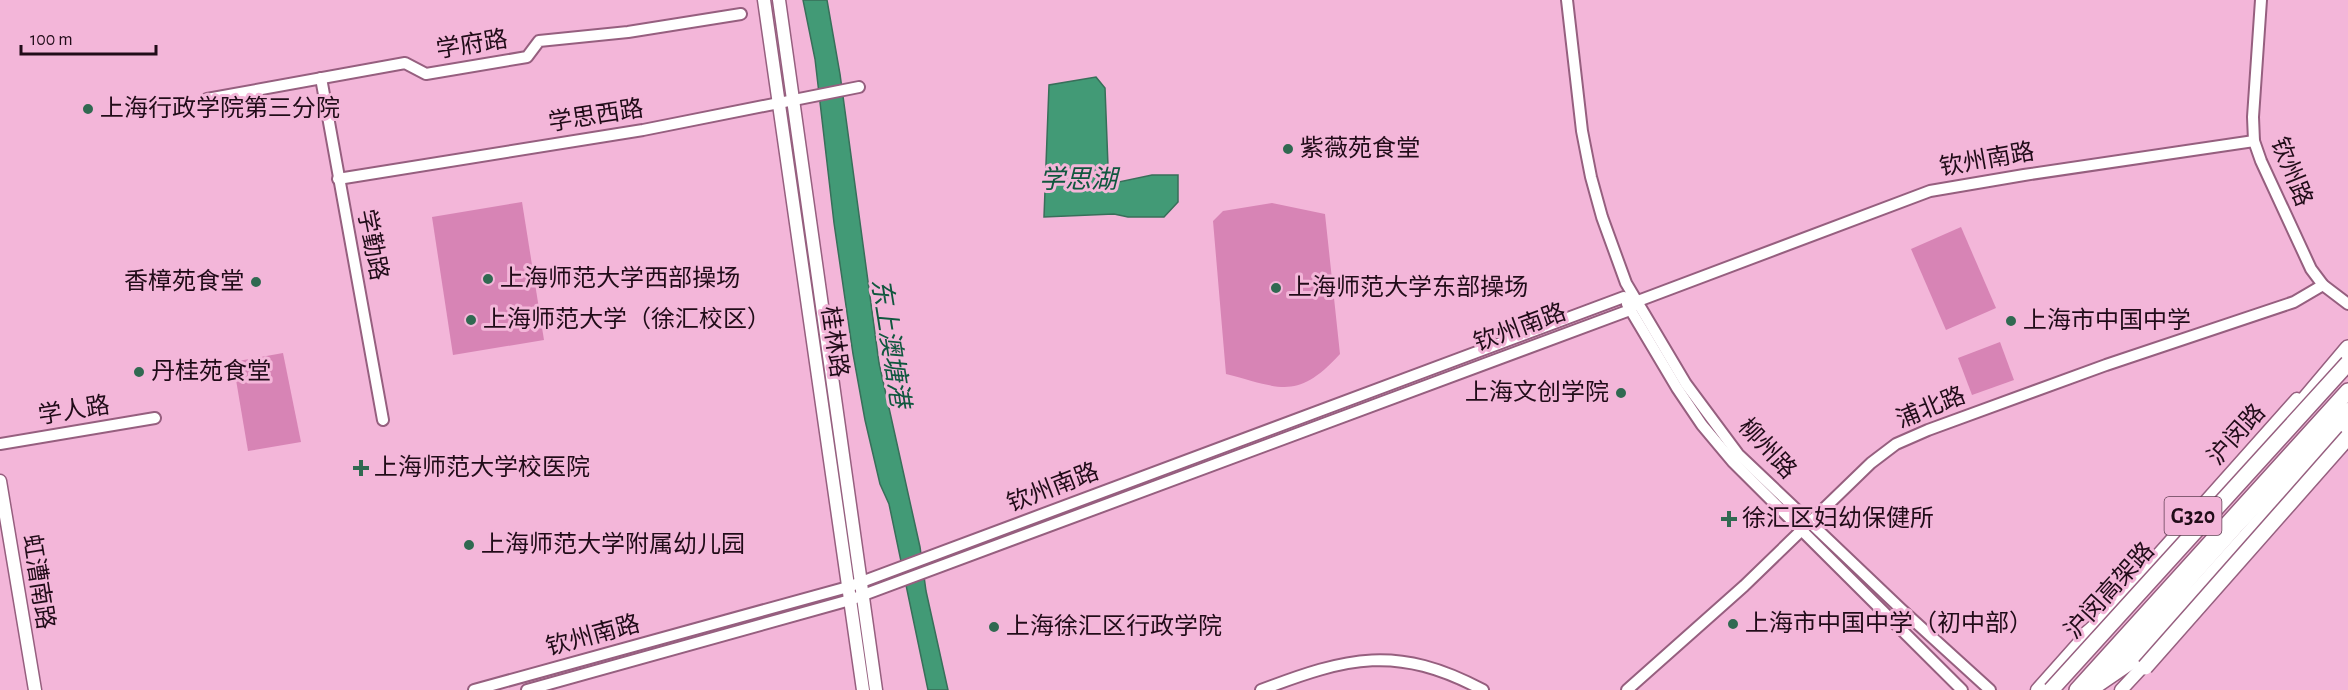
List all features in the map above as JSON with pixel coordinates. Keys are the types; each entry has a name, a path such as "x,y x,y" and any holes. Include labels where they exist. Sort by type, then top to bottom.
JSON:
{"highway":[{"path":"2088,634 2127,600 2348,348"},
{"name":"沪闵高架路","path":"2051,690 2348,363"},
{"name":"沪闵高架路","path":"2077,690 2348,391"},
{"path":"2095,687 2130,662 2145,647 2348,423"},
{"path":"2145,667 2348,437"},
{"path":"2103,644 2127,600"}],"main road":[{"name":"桂林路","path":"764,0 855,591 876,690"},
{"name":"桂林路","path":"779,0 855,591 863,690"},
{"name":"沪闵路","path":"2037,690 2348,342"},
{"path":"2061,690 2348,372"},
{"path":"2095,687 2236,528 2348,409"},
{"name":"G320","path":"2123,690 2348,442"},
{"name":"虹漕南路","path":"0,481 35,690"},
{"path":"2123,690 2145,667"}],"street":[{"name":"柳州路","path":"1568,0 1578,107 1586,156 1602,217 1626,283 1686,384 1738,454 1990,690"},
{"name":"钦州路","path":"2261,0 2253,117 2254,141 2311,269 2323,285 2348,304"},
{"name":"学府路","path":"207,99 405,63 426,74 527,57 539,41 628,32 741,14"},
{"name":"学勤路","path":"321,78 383,420"},
{"name":"学思西路","path":"338,179 643,130 854,88"},
{"name":"钦州南路","path":"474,690 901,581 1630,310 1638,301 1930,191 2013,176 2254,141"},
{"name":"柳州路","path":"1626,283 1624,297 1630,310 1702,425 1733,462 1962,690"},
{"name":"浦北路","path":"1627,690 1728,601 1809,521 1882,454 1910,437 2106,365 2294,302 2323,285"},
{"name":"钦州南路","path":"527,690 855,591 895,569 1624,297"},
{"path":"1624,297 1638,301"},
{"name":"学人路","path":"0,444 155,418"},
{"path":"1261,690 1315,670 1352,661 1388,660 1423,665 1456,676 1483,690"}],"shaded area":[{"name":"上海师范大学西部操场","path":"522,202 544,340 453,355 432,217"},
{"name":"上海师范大学东部操场","path":"1272,203 1325,214 1340,354 1312,379 1300,385 1288,387 1226,374 1213,221 1223,211"},
{"path":"1961,227 1996,308 1946,330 1911,249"},
{"path":"2000,342 2014,380 1972,395 1958,358"},
{"path":"283,353 301,442 248,451 233,362"}],"water":[{"path":"803,0 827,0 840,74 879,363 920,547 926,591 948,690 928,690 889,504 880,484 865,420 834,223 815,59"},
{"name":"学思湖","path":"1096,77 1105,88 1108,166 1119,182 1152,175 1178,175 1178,202 1164,217 1128,217 1114,214 1044,217 1049,85"}],"place":[{"name":"上海行政学院第三分院","path":"88,109"},
{"name":"紫薇苑食堂","path":"1288,149"},
{"name":"上海师范大学西部操场","path":"488,279"},
{"name":"香樟苑食堂","path":"256,282"},
{"name":"上海师范大学东部操场","path":"1276,288"},
{"name":"上海师范大学（徐汇校区）","path":"471,320"},
{"name":"上海市中国中学","path":"2011,321"},
{"name":"丹桂苑食堂","path":"139,372"},
{"name":"上海文创学院","path":"1621,393"},
{"name":"上海师范大学校医院","path":"361,468"},
{"name":"徐汇区妇幼保健所","path":"1729,519"},
{"name":"上海师范大学附属幼儿园","path":"469,545"},
{"name":"上海市中国中学（初中部）","path":"1733,624"},
{"name":"上海徐汇区行政学院","path":"994,627"}],"water label":[{"name":"东上澳塘港","path":"890,343"}]}
